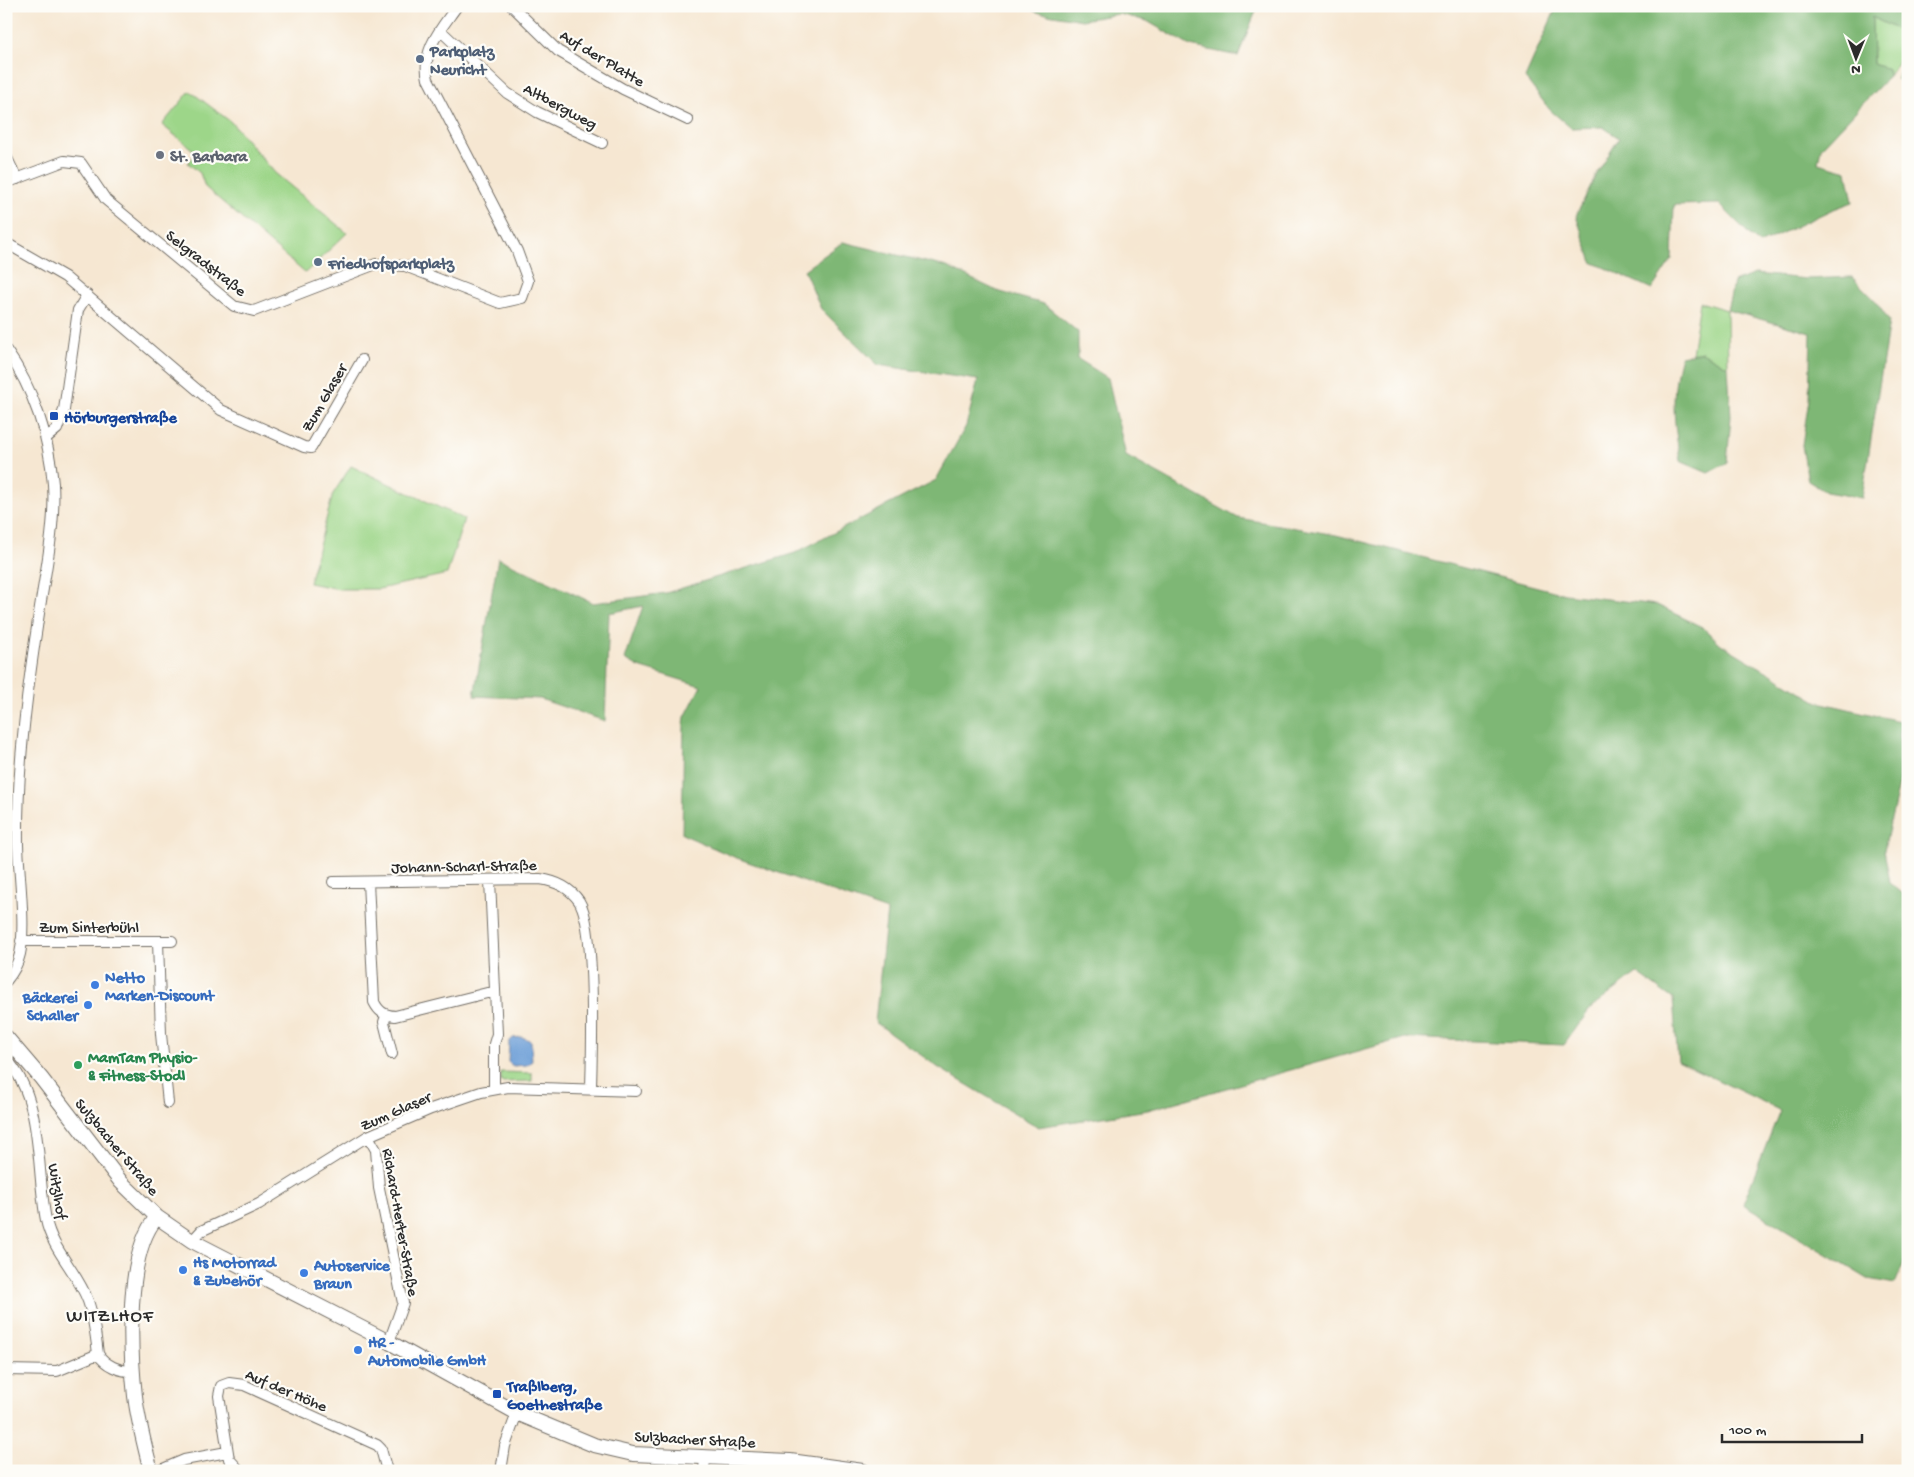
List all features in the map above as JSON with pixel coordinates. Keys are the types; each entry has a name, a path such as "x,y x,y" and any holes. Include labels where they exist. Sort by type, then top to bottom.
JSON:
{"main road":[{"name":"Sulzbacher Straße","path":"6,1037 41,1078 121,1182 157,1217 192,1242 388,1342 517,1413 594,1446 650,1456 704,1464 790,1461 863,1471"},
{"path":"151,1471 135,1398 133,1371 133,1288 139,1250 145,1235 157,1217"}],"street":[{"path":"441,31 457,6"},
{"name":"Auf der Platte","path":"512,6 558,51 623,89 688,120"},
{"name":"Altbergweg","path":"441,31 507,93 537,112 602,143"},
{"name":"Selgradstraße","path":"6,183 64,160 81,163 106,200 234,306 254,311 376,264 405,266 500,303 522,298 528,281 517,251 428,79 426,57 441,31"},
{"path":"6,156 17,179"},
{"path":"6,243 55,270 87,295 78,310 64,410 57,429 46,438"},
{"name":"Zum Glaser","path":"87,295 221,410 304,447 311,448 362,360"},
{"path":"6,350 18,367 33,398 46,438 53,485 51,522 28,682 18,820 20,956 6,981"},
{"name":"Johann-Scharl-Straße","path":"333,882 540,879 550,880 570,891 579,901 588,926 591,1001 591,1088"},
{"path":"490,880 497,1034 494,1044 494,1089"},
{"path":"368,882 374,1002 379,1011 386,1016 395,1016 495,991"},
{"name":"Zum Sinterbühl","path":"21,941 172,941"},
{"name":"Zum Sinterbühl","path":"158,941 161,1034 168,1103"},
{"path":"386,1016 384,1022 392,1054"},
{"name":"Witzlhof","path":"6,1059 17,1071 22,1082 34,1124 46,1221 69,1269 88,1300 98,1354"},
{"name":"Zum Glaser","path":"192,1242 201,1231 259,1204 368,1136 432,1109 494,1089 531,1086 636,1090"},
{"name":"Richard-Herter-Straße","path":"368,1136 376,1150 379,1188 403,1303 388,1342"},
{"path":"6,1370 57,1371 98,1354 102,1360 112,1366 126,1372 133,1371"},
{"name":"Auf der Höhe","path":"240,1471 229,1459 227,1452 219,1390 221,1386 236,1383 377,1445 381,1449 386,1471"},
{"path":"501,1471 506,1446 517,1413"},
{"path":"158,1471 171,1468 184,1460 227,1452"}],"green space":[{"path":"1027,6 1258,6 1238,56 1190,46 1147,21 1119,14 1082,20 1036,12"},
{"path":"1557,6 1908,6 1908,35 1872,17 1873,64 1888,69 1889,76 1821,148 1818,163 1847,171 1853,202 1831,210 1759,244 1719,204 1674,205 1672,259 1652,289 1592,262 1576,216 1595,177 1619,138 1603,127 1571,128 1550,110 1525,78"},
{"path":"1872,17 1908,35 1908,45 1889,76 1888,69 1873,64"},
{"path":"1908,61 1908,84 1896,79"},
{"path":"190,91 231,122 275,173 347,233 305,273 205,187 200,173 188,163 197,153 162,125"},
{"path":"843,242 947,267 997,291 1044,304 1078,332 1078,359 1108,378 1126,456 1238,518 1336,535 1565,594 1657,605 1702,627 1721,644 1818,702 1908,723 1908,731 1900,731 1899,784 1884,850 1890,883 1908,898 1908,1253 1895,1284 1868,1279 1743,1204 1780,1110 1678,1061 1673,999 1637,973 1590,1009 1564,1045 1405,1038 1148,1110 1038,1127 939,1068 875,1022 887,911 734,857 682,834 684,724 685,717 701,686 639,667 625,659 643,606 609,613 605,721 540,699 474,696 498,558 593,603 666,593 795,553 936,480 966,426 978,380 878,365 821,309 804,270"},
{"path":"1755,274 1807,279 1852,277 1874,299 1889,321 1862,498 1826,492 1808,481 1802,445 1809,399 1811,333 1727,310 1734,282"},
{"path":"1700,302 1727,310 1728,367 1702,352 1692,354"},
{"path":"1702,352 1728,367 1731,416 1727,463 1708,473 1680,461 1674,408 1675,384 1681,356"},
{"path":"351,466 464,519 447,574 379,589 339,589 309,583 333,494"},
{"path":"501,1072 532,1073 532,1081 501,1082"}],"water":[{"path":"522,1037 531,1041 532,1061 527,1065 513,1066 508,1062 509,1042 513,1038"}],"place":[{"name":"Parkplatz Neuricht","path":"420,59"},
{"name":"St. Barbara","path":"160,155"},
{"name":"Friedhofsparkplatz","path":"318,262"},
{"name":"Hörburgerstraße","path":"54,416"},
{"name":"Netto Marken-Discount","path":"95,985"},
{"name":"Bäckerei Schaller","path":"88,1005"},
{"name":"MamTam Physio- & Fitness-Stodl","path":"78,1065"},
{"name":"Hs Motorrad & Zubehör","path":"183,1270"},
{"name":"Autoservice Braun","path":"304,1273"},
{"name":"HR - Automobile GmbH","path":"358,1350"},
{"name":"Traßlberg, Goethestraße","path":"497,1394"}],"district":[{"name":"WITZLHOF","path":"110,1314"}]}
